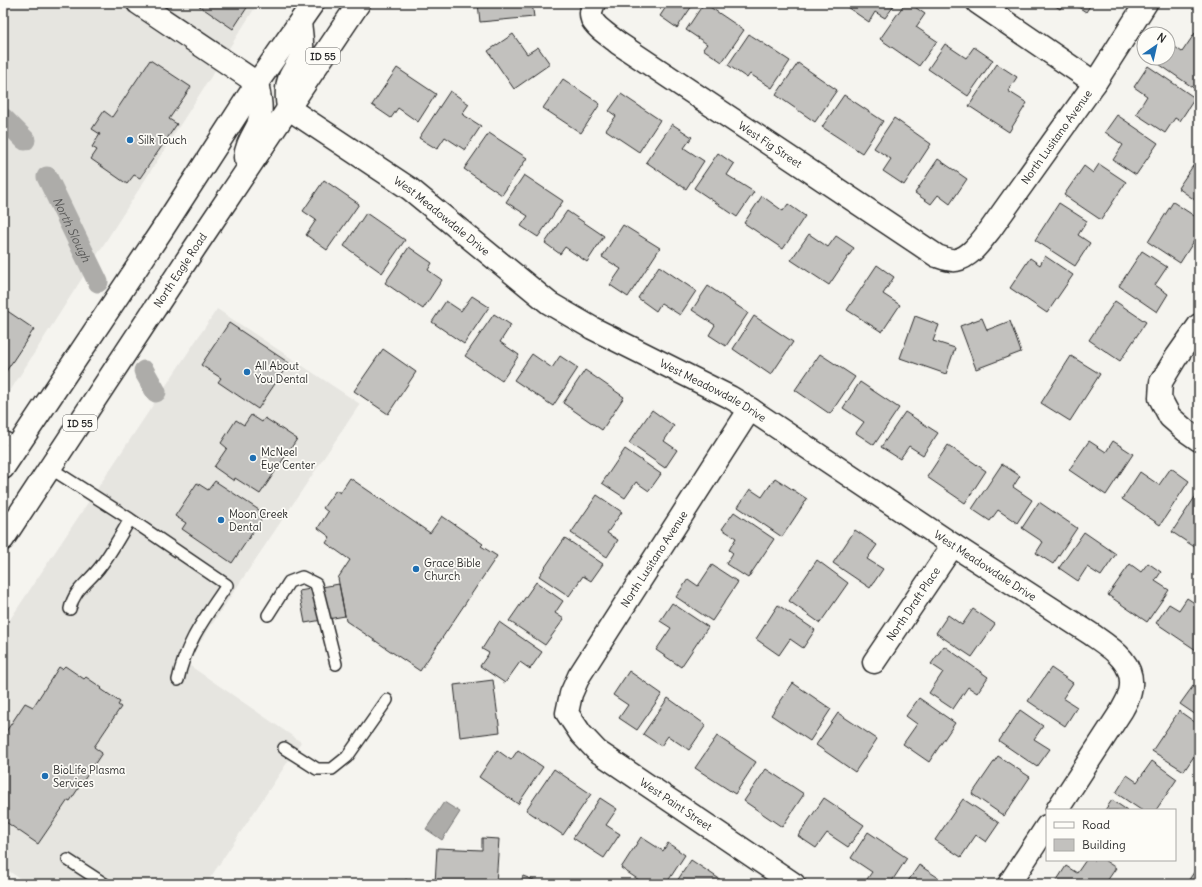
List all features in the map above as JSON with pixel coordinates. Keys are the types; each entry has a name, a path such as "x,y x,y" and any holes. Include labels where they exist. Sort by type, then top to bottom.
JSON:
{"main road":[{"path":"138,3 257,84 260,97 260,109 258,123 245,153 244,159 248,168"},
{"path":"3,468 10,441 162,230 257,84 312,3"},
{"name":"North Eagle Road","path":"3,539 359,3"},
{"path":"978,3 1095,83"},
{"name":"North Lusitano Avenue","path":"956,260 975,249 990,230 1095,83 1146,3"},
{"name":"West Fig Street","path":"592,10 596,25 618,43 937,256 956,260"},
{"path":"288,108 286,96 288,86 291,75 301,57 302,46 300,22"},
{"name":"West Meadowdale Drive","path":"288,108 410,189 549,302 592,328 730,397 750,409 953,545 1111,648 1127,664 1132,678 1130,693 1122,710 1058,809"},
{"path":"1199,325 1161,382 1160,398 1170,417 1199,440"},
{"name":"North Lusitano Avenue","path":"567,713 571,694 579,676 750,409"},
{"name":"North Draft Place","path":"874,662 953,545"},
{"name":"West Paint Street","path":"567,713 581,734 597,751 794,884"},
{"path":"1009,884 1046,828"}],"lane":[{"path":"50,468 130,519 228,585 196,632 187,649 181,664 178,680"},
{"path":"70,609 71,601 75,594 101,567 130,519"},
{"path":"268,614 289,582 302,576 316,584 336,664"},
{"path":"284,748 317,769 332,769 347,757 386,700"},
{"path":"68,860 105,884"}],"shaded area":[{"path":"10,3 258,3 3,402 3,13"},
{"path":"217,309 360,404 186,663 301,742 206,884 28,884 3,867 3,630"},
{"path":"444,802 460,812 442,840 426,829"}],"building":[{"path":"195,3 250,3 233,29"},
{"path":"478,3 532,3 534,17 480,22"},
{"path":"659,3 694,3 677,28 660,16 666,7"},
{"path":"704,3 744,30 722,62 703,49 707,44 686,30"},
{"path":"841,3 896,3 885,18 875,12 869,22"},
{"path":"905,3 909,3 925,14 916,27 937,41 919,66 880,39"},
{"path":"1051,3 1065,3 1060,9"},
{"path":"1072,3 1092,3 1086,12"},
{"path":"1195,33 1199,36 1198,91 1162,66 1176,66 1176,48 1182,52"},
{"path":"513,34 527,54 538,47 550,64 514,89 488,51"},
{"path":"749,34 790,61 772,88 750,74 747,78 728,65"},
{"path":"945,44 966,58 974,47 993,60 968,96 928,69"},
{"path":"150,60 191,87 169,119 177,124 140,178 134,175 127,184 91,159 97,150 92,147 100,134 92,129 104,111 112,117"},
{"path":"798,63 837,90 815,122 776,95"},
{"path":"997,64 1017,77 1008,91 1027,103 1009,132 969,106"},
{"path":"1148,66 1195,98 1180,121 1175,118 1165,133 1136,114 1147,96 1134,87"},
{"path":"397,68 436,94 418,122 398,108 391,118 372,105"},
{"path":"563,79 600,104 581,133 543,108"},
{"path":"450,91 469,104 462,114 481,126 465,150 445,137 437,149 419,138"},
{"path":"621,94 660,120 639,152 606,130 616,116 609,111"},
{"path":"844,95 883,121 862,153 822,127"},
{"path":"1117,115 1158,143 1136,175 1113,160 1123,145 1105,132"},
{"path":"894,118 931,144 904,185 883,171 891,159 874,148"},
{"path":"672,124 692,137 684,148 704,161 686,189 646,162"},
{"path":"489,133 527,158 502,195 464,169"},
{"path":"718,153 734,164 727,175 754,192 737,217 694,188"},
{"path":"1199,157 1199,203 1178,188"},
{"path":"938,159 967,179 950,204 938,195 931,204 915,193"},
{"path":"1099,164 1126,182 1101,220 1064,195 1084,166 1093,173"},
{"path":"524,175 563,201 538,237 521,226 528,216 506,202"},
{"path":"324,180 359,204 327,250 306,235 316,220 303,211"},
{"path":"762,196 783,211 788,204 805,216 783,249 744,223"},
{"path":"1173,202 1199,219 1199,244 1194,241 1180,263 1148,242"},
{"path":"1059,203 1087,221 1078,235 1090,243 1075,266 1035,240"},
{"path":"567,211 604,236 587,262 565,247 560,254 545,243"},
{"path":"366,213 405,240 382,273 344,246"},
{"path":"623,225 660,248 628,297 610,285 621,269 602,257"},
{"path":"809,234 828,247 836,236 854,248 829,285 791,260"},
{"path":"409,247 432,263 428,270 442,280 423,309 385,283"},
{"path":"1142,251 1167,267 1155,285 1168,294 1157,312 1119,286"},
{"path":"1045,256 1073,275 1047,313 1010,288 1030,258 1040,265"},
{"path":"877,265 894,277 883,294 900,305 882,332 847,310"},
{"path":"659,266 696,291 680,315 661,303 656,311 638,298"},
{"path":"708,286 748,313 726,346 709,335 715,325 692,310"},
{"path":"472,296 489,307 464,344 432,322 446,301 461,311"},
{"path":"1115,301 1146,322 1120,361 1089,340"},
{"path":"3,308 34,329 3,376"},
{"path":"494,314 511,325 500,342 519,355 502,381 465,356"},
{"path":"754,316 793,342 771,375 733,349"},
{"path":"915,316 939,325 933,341 955,348 946,374 900,358"},
{"path":"982,318 987,330 1010,321 1021,352 976,369 960,326"},
{"name":"All About You Dental","path":"229,323 289,363 258,409 218,382 221,378 201,365"},
{"path":"383,349 416,372 388,414 354,391"},
{"path":"532,354 552,368 560,356 578,368 553,406 514,380"},
{"path":"820,354 855,377 830,414 795,390"},
{"path":"1071,356 1100,374 1070,421 1041,403"},
{"path":"585,370 624,397 602,430 563,403"},
{"path":"860,382 899,408 874,445 856,433 864,422 843,408"},
{"path":"652,410 674,426 664,441 677,450 665,468 629,443"},
{"path":"905,412 938,433 923,455 909,446 900,459 881,447"},
{"name":"McNeel Eye Center","path":"251,415 262,422 265,418 297,439 260,494 235,478 234,481 214,467 227,448 221,443 236,420 244,425"},
{"path":"1089,441 1106,452 1113,441 1133,454 1106,495 1069,470"},
{"path":"948,445 986,471 965,503 927,477"},
{"path":"625,449 661,474 649,491 636,482 625,498 602,483"},
{"path":"1002,464 1020,476 1013,487 1032,500 1017,523 998,510 990,521 972,509"},
{"path":"1171,468 1189,481 1160,525 1122,499 1140,472 1159,485"},
{"name":"Grace Bible Church","path":"350,478 430,533 442,516 483,544 481,546 497,556 420,671 346,621 338,578 350,560 326,543 330,537 318,528 328,512 323,508 336,490 340,493"},
{"path":"775,478 807,499 782,537 738,507 750,489 762,497"},
{"name":"Moon Creek Dental","path":"215,481 265,514 232,563 182,529 186,523 175,516 197,483 208,490"},
{"path":"1199,491 1199,550 1172,532"},
{"path":"597,495 622,512 607,533 618,540 607,557 571,533"},
{"path":"1039,502 1077,528 1053,564 1036,553 1043,542 1022,528"},
{"path":"734,512 774,539 748,578 726,564 733,553 729,550 736,538 722,529"},
{"path":"855,530 877,545 867,559 883,569 870,588 833,563"},
{"path":"1084,532 1116,554 1101,576 1087,567 1078,581 1059,568"},
{"path":"565,538 603,564 591,581 583,576 569,596 539,576"},
{"path":"817,560 848,583 820,623 789,601"},
{"path":"1148,563 1161,572 1155,581 1169,590 1147,622 1108,595 1130,564 1141,572"},
{"path":"712,565 738,582 712,621 676,597 688,579 698,586"},
{"path":"536,582 563,601 555,613 564,619 545,645 509,621"},
{"path":"339,584 345,616 305,623 299,591"},
{"path":"1187,598 1199,606 1199,652 1156,623 1169,604 1179,610"},
{"path":"672,603 708,627 681,667 656,650 671,628 660,621"},
{"path":"778,605 815,630 803,648 790,639 779,655 756,639"},
{"path":"973,609 995,624 972,657 936,633 948,615 962,625"},
{"path":"499,622 542,652 530,669 520,662 505,683 480,666 489,653 482,649"},
{"path":"944,646 988,677 977,693 968,687 953,709 929,693 943,672 931,664"},
{"name":"BioLife Plasma Services","path":"65,666 84,679 86,677 102,688 101,689 120,702 118,705 121,707 94,747 102,753 70,801 68,800 38,844 3,820 3,736 25,703 33,707 59,667 62,669"},
{"path":"1051,668 1073,683 1063,698 1077,707 1065,726 1028,701"},
{"path":"629,671 662,694 637,730 619,718 628,705 613,695"},
{"path":"493,680 500,732 460,737 454,685"},
{"path":"793,683 831,709 810,741 771,715"},
{"path":"1193,686 1199,691 1199,717 1180,704"},
{"path":"668,698 706,725 689,750 668,736 661,746 643,734"},
{"path":"919,698 955,723 929,762 903,744 917,724 906,716"},
{"path":"1020,710 1043,726 1034,739 1050,749 1037,767 999,741"},
{"path":"1179,711 1199,725 1199,749 1184,771 1152,751"},
{"path":"838,713 877,739 855,772 816,745"},
{"path":"717,736 756,762 735,794 695,768"},
{"path":"497,750 511,760 518,750 543,767 518,804 479,777"},
{"path":"998,756 1030,777 1004,816 972,794"},
{"path":"1152,761 1177,779 1157,809 1140,809 1116,793 1127,775 1137,782"},
{"path":"554,769 591,794 563,835 526,810"},
{"path":"766,769 804,794 782,827 744,801"},
{"path":"600,798 617,809 606,825 620,834 604,858 573,838"},
{"path":"824,798 864,825 848,847 827,833 816,848 798,836"},
{"path":"963,799 999,823 986,842 976,835 961,857 935,840"},
{"path":"1112,800 1126,809 1106,809"},
{"path":"868,832 907,858 890,884 868,884 865,882 872,872 851,858"},
{"path":"641,837 663,851 668,843 685,855 666,884 645,884 621,868"},
{"path":"482,838 499,839 496,884 435,884 437,848 482,850"},
{"path":"691,860 727,884 675,884"},
{"path":"1085,861 1106,861 1116,868 1105,884 1055,883 1066,866 1077,873"},
{"path":"919,865 948,884 906,884"},
{"path":"1199,865 1199,884 1193,884 1188,881"},
{"path":"523,876 544,884 520,884"},
{"path":"406,879 411,884 402,884"}],"waterway":[{"name":"North Slough","path":"3,118 25,140"},
{"name":"North Slough","path":"47,177 98,282"},
{"name":"North Slough","path":"144,371 156,392"}],"place":[{"name":"Silk Touch","path":"130,140"},
{"name":"All About You Dental","path":"247,372"},
{"name":"McNeel Eye Center","path":"253,458"},
{"name":"Moon Creek Dental","path":"221,520"},
{"name":"Grace Bible Church","path":"416,569"},
{"name":"BioLife Plasma Services","path":"45,776"}]}
